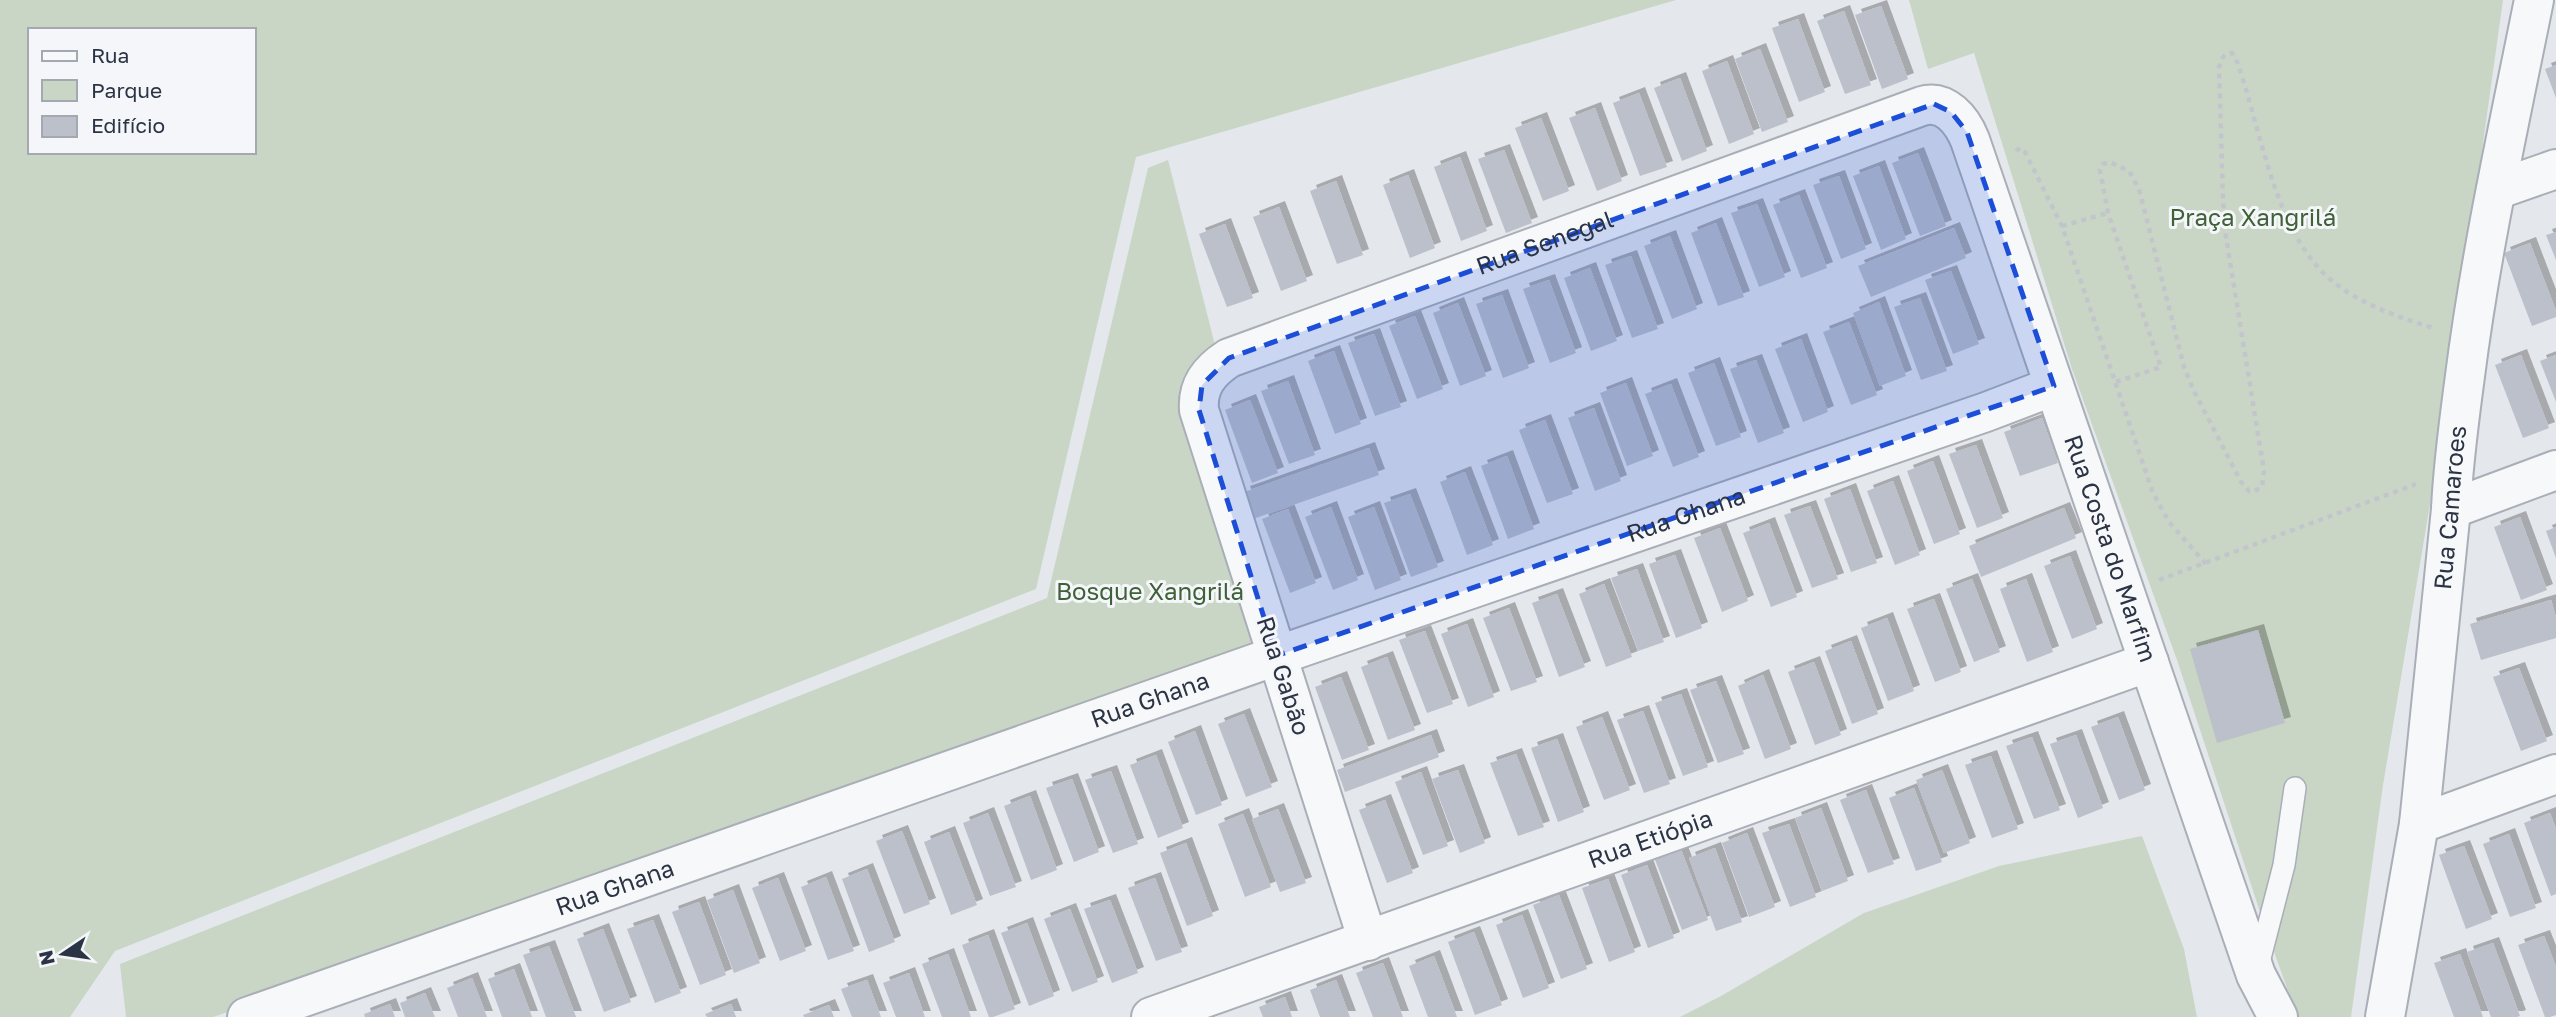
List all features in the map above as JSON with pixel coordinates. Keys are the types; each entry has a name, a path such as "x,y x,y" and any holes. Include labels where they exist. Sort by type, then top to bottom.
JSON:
{"street":[{"name":"Rua Camaroes","path":"2385,1017 2418,824 2451,509 2452,470 2469,340 2534,0"},
{"name":"Rua Costa do Marfim","path":"1922,106 1934,104 1946,108 1957,117 1967,132 2256,975 2278,1017"},
{"name":"Rua Senegal","path":"1199,410 1198,398 1202,385 1219,365 1229,358 1922,106"},
{"path":"2496,190 2556,169"},
{"name":"Rua Ghana","path":"247,1017 2054,386"},
{"name":"Rua Gabão","path":"1199,410 1368,941"},
{"path":"2451,509 2556,470"},
{"name":"Rua Etiópia","path":"1151,1017 2149,662"},
{"path":"2418,824 2556,774"}],"lane":[{"path":"2256,975 2284,865 2295,788"}],"path":[{"path":"2116,382 2161,367 2108,213 2100,170 2103,164 2110,162 2129,171 2139,189 2188,378 2241,482 2253,492 2262,487 2264,471 2224,218 2219,74 2224,55 2232,53 2283,210 2302,248 2318,269 2355,297 2376,307 2469,340"},
{"path":"2015,156 2018,148 2025,152 2062,226 2152,493 2160,510 2206,564"},
{"path":"2062,226 2108,213"},
{"path":"2125,592 2452,470"}],"highlighted area":[{"path":"1934,104 1951,112 1967,132 2054,386 1276,656 1199,410 1202,385 1229,358"}],"green space":[{"path":"0,0 1676,0 1136,157 1036,589 115,951 70,1017 0,1017"},
{"name":"Praça Xangrilá","path":"1909,0 2503,0 2432,492 2383,785 2351,1017 2298,1017 2296,1013 2177,660 2072,369 1974,53 1928,69"},
{"name":"Bosque Xangrilá","path":"1168,160 1218,357 1206,367 1273,654 213,1017 126,1017 120,964 1047,598 1148,168"},
{"path":"2142,836 2184,949 2197,1017 1680,1017 1864,913 1999,866"}],"building":[{"path":"1881,6 1908,79 1882,89 1855,15"},
{"path":"1844,11 1871,85 1845,94 1817,21"},
{"path":"1798,19 1825,92 1799,102 1772,28"},
{"path":"1760,49 1788,122 1762,132 1735,59"},
{"path":"1727,61 1754,134 1729,144 1702,71"},
{"path":"2556,65 2556,98 2545,69"},
{"path":"1680,78 1707,151 1682,161 1654,88"},
{"path":"1639,93 1667,167 1640,176 1613,103"},
{"path":"1595,108 1622,181 1597,191 1569,118"},
{"path":"1541,118 1569,191 1543,201 1515,128"},
{"path":"1504,150 1532,223 1506,233 1478,159"},
{"path":"1918,153 1946,226 1920,236 1892,163"},
{"path":"1460,157 1487,231 1461,241 1434,167"},
{"path":"1879,166 1906,239 1881,250 1853,176"},
{"path":"1408,175 1435,248 1410,258 1383,185"},
{"path":"1839,176 1866,249 1841,259 1813,185"},
{"path":"1336,181 1363,255 1337,264 1310,191"},
{"path":"1799,195 1827,268 1801,278 1773,205"},
{"path":"1757,204 1785,277 1759,287 1731,213"},
{"path":"1279,207 1307,281 1281,291 1253,217"},
{"path":"1716,223 1744,297 1718,306 1691,233"},
{"path":"1225,224 1253,298 1227,307 1199,234"},
{"path":"1954,228 1966,258 1871,297 1858,266"},
{"path":"2556,232 2556,260 2546,235"},
{"path":"1670,236 1697,309 1672,319 1644,246"},
{"path":"2530,243 2556,311 2556,317 2532,326 2504,253"},
{"path":"1631,256 1658,329 1632,338 1605,265"},
{"path":"1590,268 1617,341 1591,351 1564,278"},
{"path":"1951,271 1979,344 1953,354 1925,280"},
{"path":"1549,280 1576,353 1550,363 1523,289"},
{"path":"1502,295 1529,368 1503,378 1476,304"},
{"path":"1920,298 1947,371 1921,380 1894,307"},
{"path":"1879,302 1906,376 1880,386 1853,313"},
{"path":"1458,303 1486,376 1460,386 1433,313"},
{"path":"1415,316 1443,389 1417,399 1389,326"},
{"path":"1849,322 1877,395 1851,405 1823,332"},
{"path":"1374,334 1401,407 1375,416 1348,343"},
{"path":"1801,339 1828,412 1803,422 1775,349"},
{"path":"1334,351 1361,424 1335,434 1308,361"},
{"path":"2521,355 2549,428 2523,438 2495,365"},
{"path":"2556,355 2556,402 2540,361"},
{"path":"1756,360 1784,433 1758,443 1730,369"},
{"path":"1714,363 1741,437 1716,446 1688,373"},
{"path":"1288,381 1315,455 1289,464 1261,391"},
{"path":"1626,383 1653,456 1627,466 1600,393"},
{"path":"1671,384 1699,457 1673,467 1645,394"},
{"path":"1250,400 1278,473 1252,483 1225,410"},
{"path":"1594,408 1621,481 1595,491 1568,418"},
{"path":"2042,418 2058,463 2020,476 2004,432"},
{"path":"1545,420 1573,494 1547,503 1519,430"},
{"path":"1976,445 2003,518 1977,528 1949,454"},
{"path":"1369,448 1379,475 1253,519 1244,492"},
{"path":"1507,456 1534,529 1508,539 1481,466"},
{"path":"1933,461 1960,534 1934,544 1907,471"},
{"path":"1465,472 1493,545 1467,555 1440,482"},
{"path":"1893,481 1920,555 1895,565 1867,491"},
{"path":"1850,489 1877,563 1851,572 1824,499"},
{"path":"1410,494 1438,567 1411,577 1384,503"},
{"path":"1810,506 1838,579 1812,588 1784,515"},
{"path":"1331,507 1358,580 1333,590 1305,517"},
{"path":"1374,507 1401,580 1375,590 1348,517"},
{"path":"2064,508 2076,538 1981,577 1969,546"},
{"path":"1288,509 1316,583 1290,593 1262,519"},
{"path":"2520,517 2547,590 2521,600 2494,527"},
{"path":"1769,523 1797,597 1771,607 1743,533"},
{"path":"2556,527 2556,558 2546,531"},
{"path":"1720,528 1748,601 1722,612 1694,538"},
{"path":"1675,555 1702,628 1676,638 1649,564"},
{"path":"2070,556 2097,629 2072,639 2044,566"},
{"path":"1637,569 1664,642 1638,651 1611,578"},
{"path":"1972,579 2000,652 1974,662 1946,589"},
{"path":"2026,579 2053,652 2027,662 2000,589"},
{"path":"1604,584 1632,657 1606,667 1579,594"},
{"path":"1557,594 1585,667 1559,677 1532,603"},
{"path":"1934,599 1961,672 1935,682 1907,609"},
{"path":"2551,600 2556,618 2556,638 2481,660 2470,624"},
{"path":"1509,608 1537,682 1511,691 1483,618"},
{"path":"1887,618 1914,691 1888,701 1861,628"},
{"path":"1467,624 1494,697 1468,707 1441,634"},
{"path":"2258,630 2285,723 2217,743 2190,649"},
{"path":"1425,631 1453,704 1427,713 1399,640"},
{"path":"1851,641 1878,714 1852,724 1825,651"},
{"path":"1387,657 1415,730 1388,740 1361,667"},
{"path":"1814,662 1841,735 1815,745 1788,672"},
{"path":"2519,668 2547,741 2521,751 2493,677"},
{"path":"1763,675 1791,749 1765,759 1738,686"},
{"path":"1341,677 1369,750 1342,760 1315,687"},
{"path":"1716,681 1744,754 1718,763 1690,690"},
{"path":"1681,694 1708,767 1683,776 1655,703"},
{"path":"1643,711 1670,784 1644,793 1617,720"},
{"path":"1244,714 1272,787 1246,797 1218,724"},
{"path":"1602,717 1630,790 1604,800 1576,727"},
{"path":"2118,717 2145,790 2119,800 2091,727"},
{"path":"1195,731 1222,805 1196,815 1168,742"},
{"path":"1431,735 1439,757 1345,792 1337,770"},
{"path":"2076,735 2103,808 2078,818 2050,744"},
{"path":"2032,737 2060,810 2034,819 2006,746"},
{"path":"1557,739 1584,812 1558,822 1531,748"},
{"path":"1516,754 1544,827 1518,836 1490,763"},
{"path":"1156,755 1183,828 1158,838 1130,765"},
{"path":"1991,756 2018,829 1992,838 1965,765"},
{"path":"1458,770 1485,843 1460,853 1432,779"},
{"path":"1942,770 1970,843 1944,853 1916,780"},
{"path":"1111,771 1138,844 1113,853 1085,780"},
{"path":"1421,772 1448,846 1423,855 1395,782"},
{"path":"1072,779 1099,852 1074,862 1046,788"},
{"path":"1914,788 1942,862 1916,871 1889,798"},
{"path":"1866,790 1894,864 1868,873 1840,800"},
{"path":"1030,796 1057,870 1031,880 1004,806"},
{"path":"1385,800 1413,873 1387,883 1359,810"},
{"path":"1821,808 1848,881 1822,891 1795,818"},
{"path":"1278,809 1306,883 1280,892 1252,819"},
{"path":"988,813 1016,887 990,896 963,823"},
{"path":"2550,813 2556,829 2556,894 2551,896 2524,823"},
{"path":"1243,814 1271,887 1245,897 1218,824"},
{"path":"1789,824 1816,897 1790,907 1762,833"},
{"path":"902,831 930,904 904,914 876,841"},
{"path":"949,832 977,905 951,915 924,842"},
{"path":"1747,833 1775,907 1749,917 1722,843"},
{"path":"2509,834 2536,908 2510,917 2483,844"},
{"path":"1186,843 1213,916 1187,926 1160,853"},
{"path":"2464,846 2492,919 2466,929 2439,855"},
{"path":"1680,847 1708,920 1682,930 1654,857"},
{"path":"1715,848 1742,922 1716,931 1689,858"},
{"path":"1647,865 1674,938 1648,948 1621,875"},
{"path":"867,869 895,942 869,952 842,879"},
{"path":"826,877 854,951 828,960 801,887"},
{"path":"778,878 806,951 780,961 752,888"},
{"path":"1155,878 1182,952 1156,961 1128,888"},
{"path":"1608,879 1635,952 1609,962 1582,888"},
{"path":"733,890 760,963 734,973 707,900"},
{"path":"1559,895 1587,969 1561,979 1533,905"},
{"path":"1110,900 1138,973 1112,983 1084,909"},
{"path":"699,902 726,975 700,985 672,912"},
{"path":"1070,909 1098,982 1072,992 1044,919"},
{"path":"1522,915 1549,988 1523,998 1496,925"},
{"path":"653,920 681,993 655,1003 627,929"},
{"path":"1027,923 1054,996 1029,1006 1001,933"},
{"path":"603,929 631,1002 604,1012 577,939"},
{"path":"1474,932 1502,1005 1475,1015 1448,942"},
{"path":"988,935 1015,1009 993,1017 989,1017 962,945"},
{"path":"2544,936 2556,967 2556,1015 2550,1017 2545,1017 2518,945"},
{"path":"2493,943 2520,1016 2491,1017 2467,952"},
{"path":"549,946 576,1017 546,1017 523,955"},
{"path":"948,954 971,1017 942,1017 922,964"},
{"path":"2460,954 2483,1017 2454,1017 2434,963"},
{"path":"1434,956 1457,1017 1428,1017 1409,966"},
{"path":"1383,963 1403,1017 1373,1017 1356,973"},
{"path":"514,969 532,1017 502,1017 488,979"},
{"path":"909,973 925,1017 896,1017 883,983"},
{"path":"472,978 487,1017 458,1017 447,988"},
{"path":"867,980 881,1017 852,1017 841,989"},
{"path":"1336,980 1350,1017 1320,1017 1310,990"},
{"path":"425,993 435,1017 405,1017 400,1003"},
{"path":"1285,997 1292,1017 1263,1017 1259,1007"},
{"path":"390,1004 395,1017 365,1017 364,1014"},
{"path":"731,1004 736,1017 707,1017 705,1014"},
{"path":"829,1005 834,1017 803,1015"}]}
